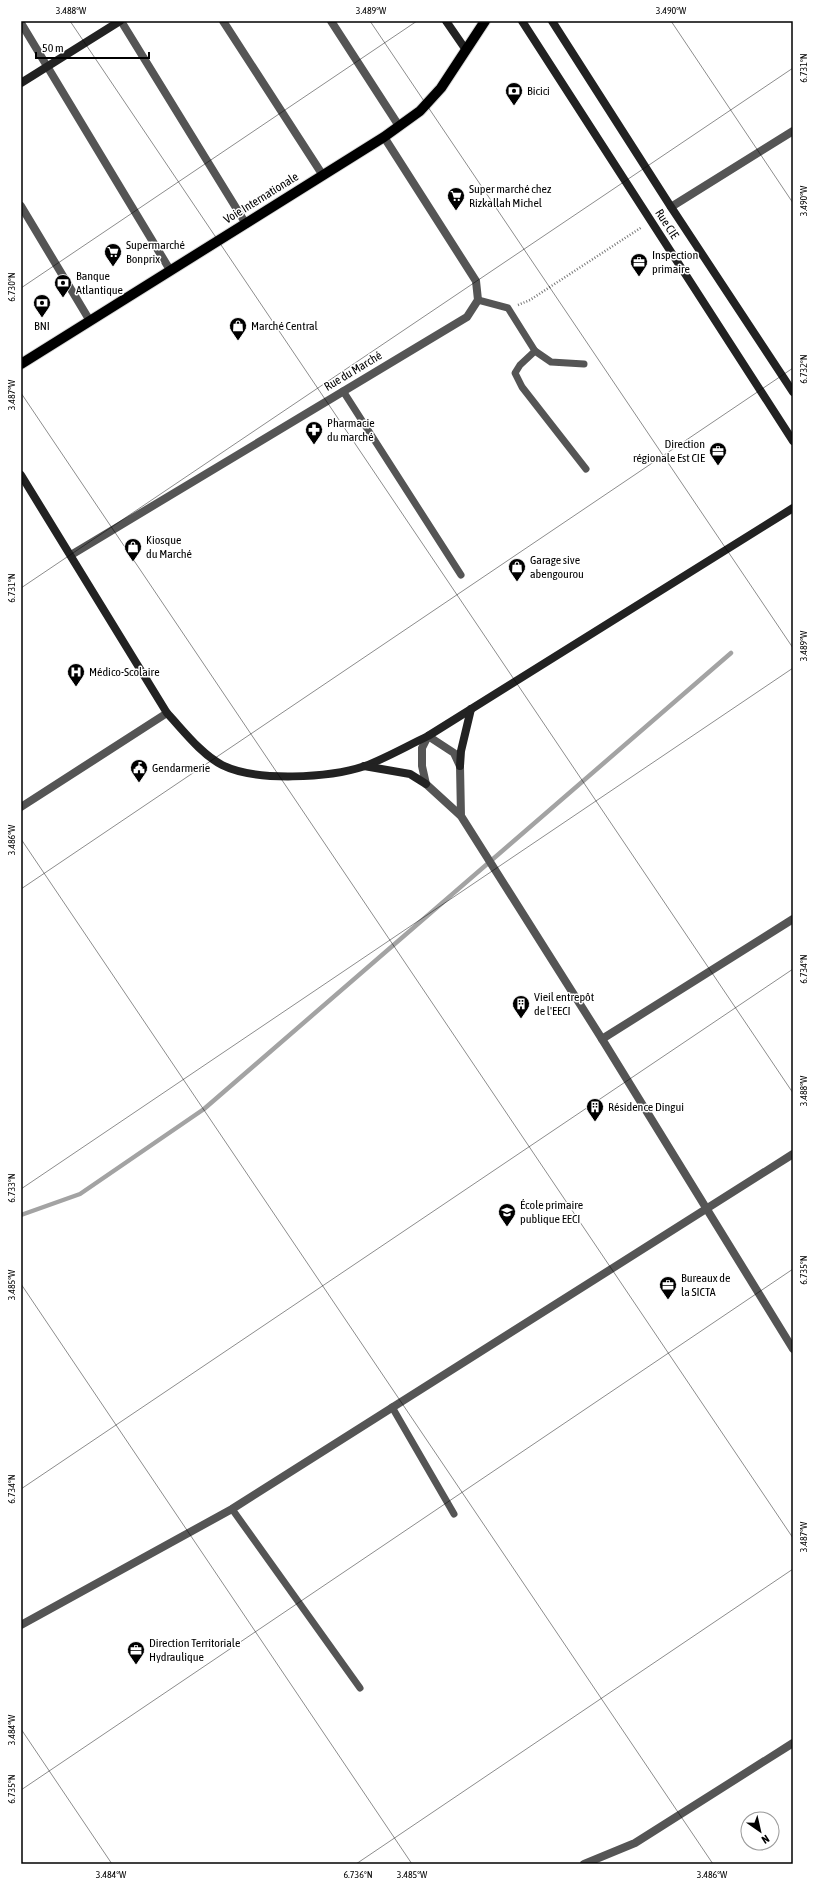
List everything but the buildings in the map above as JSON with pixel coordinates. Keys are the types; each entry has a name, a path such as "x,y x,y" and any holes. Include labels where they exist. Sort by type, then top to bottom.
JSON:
{"main road":[{"name":"Voie Internationale","path":"21,364 246,224 322,174 384,137 420,111 441,88 485,21"}],"street":[{"path":"21,83 121,21 246,224"},
{"path":"223,21 322,174"},
{"path":"331,21 399,126"},
{"path":"446,21 466,50"},
{"name":"Rue CIE","path":"522,21 793,441"},
{"name":"Rue CIE","path":"552,21 671,208 793,392"},
{"path":"21,23 170,270"},
{"path":"671,208 793,131"},
{"path":"384,137 476,281 478,300"},
{"path":"21,206 90,321"},
{"name":"Rue du Marché","path":"71,555 467,317 478,300"},
{"path":"21,475 30,487 167,713 195,743 222,764 253,775 284,776 327,774 364,766 428,736 793,508"},
{"path":"21,483 30,487"},
{"path":"461,816 461,751 471,709"},
{"path":"21,806 167,713"},
{"path":"428,736 454,753 460,766"},
{"path":"426,784 422,766 422,748 428,736"},
{"path":"364,766 410,774 426,784 461,816 602,1039 793,1348"},
{"path":"602,1039 793,919"},
{"path":"21,1625 232,1509 793,1154"},
{"path":"584,1864 635,1843 793,1743"}],"lane":[{"path":"478,300 508,308 535,351 550,362 584,364"},
{"path":"535,351 520,365 515,373 522,387 586,469"},
{"path":"343,392 461,575"},
{"path":"392,1407 454,1514"},
{"path":"232,1509 360,1688"}],"path":[{"path":"508,308 530,300 651,221"}],"waterway":[{"path":"21,1215 80,1194 204,1109 731,653"}],"place":[{"name":"Bicici","path":"514,106"},
{"name":"Super marché chez Rizkallah Michel","path":"456,211"},
{"name":"Supermarché Bonprix","path":"113,267"},
{"name":"Inspection primaire","path":"639,277"},
{"name":"Banque Atlantique","path":"63,298"},
{"name":"BNI","path":"42,318"},
{"name":"Marché Central","path":"238,341"},
{"name":"Pharmacie du marché","path":"314,445"},
{"name":"Direction régionale Est CIE","path":"718,466"},
{"name":"Kiosque du Marché","path":"133,562"},
{"name":"Garage sive abengourou","path":"517,582"},
{"name":"Médico-Scolaire","path":"76,687"},
{"name":"Gendarmerie","path":"139,783"},
{"name":"Vieil entrepôt de l'EECI","path":"521,1019"},
{"name":"Résidence Dingui","path":"595,1122"},
{"name":"École primaire publique EECI","path":"507,1227"},
{"name":"Bureaux de la SICTA","path":"668,1300"},
{"name":"Direction Territoriale Hydraulique","path":"136,1665"}]}
